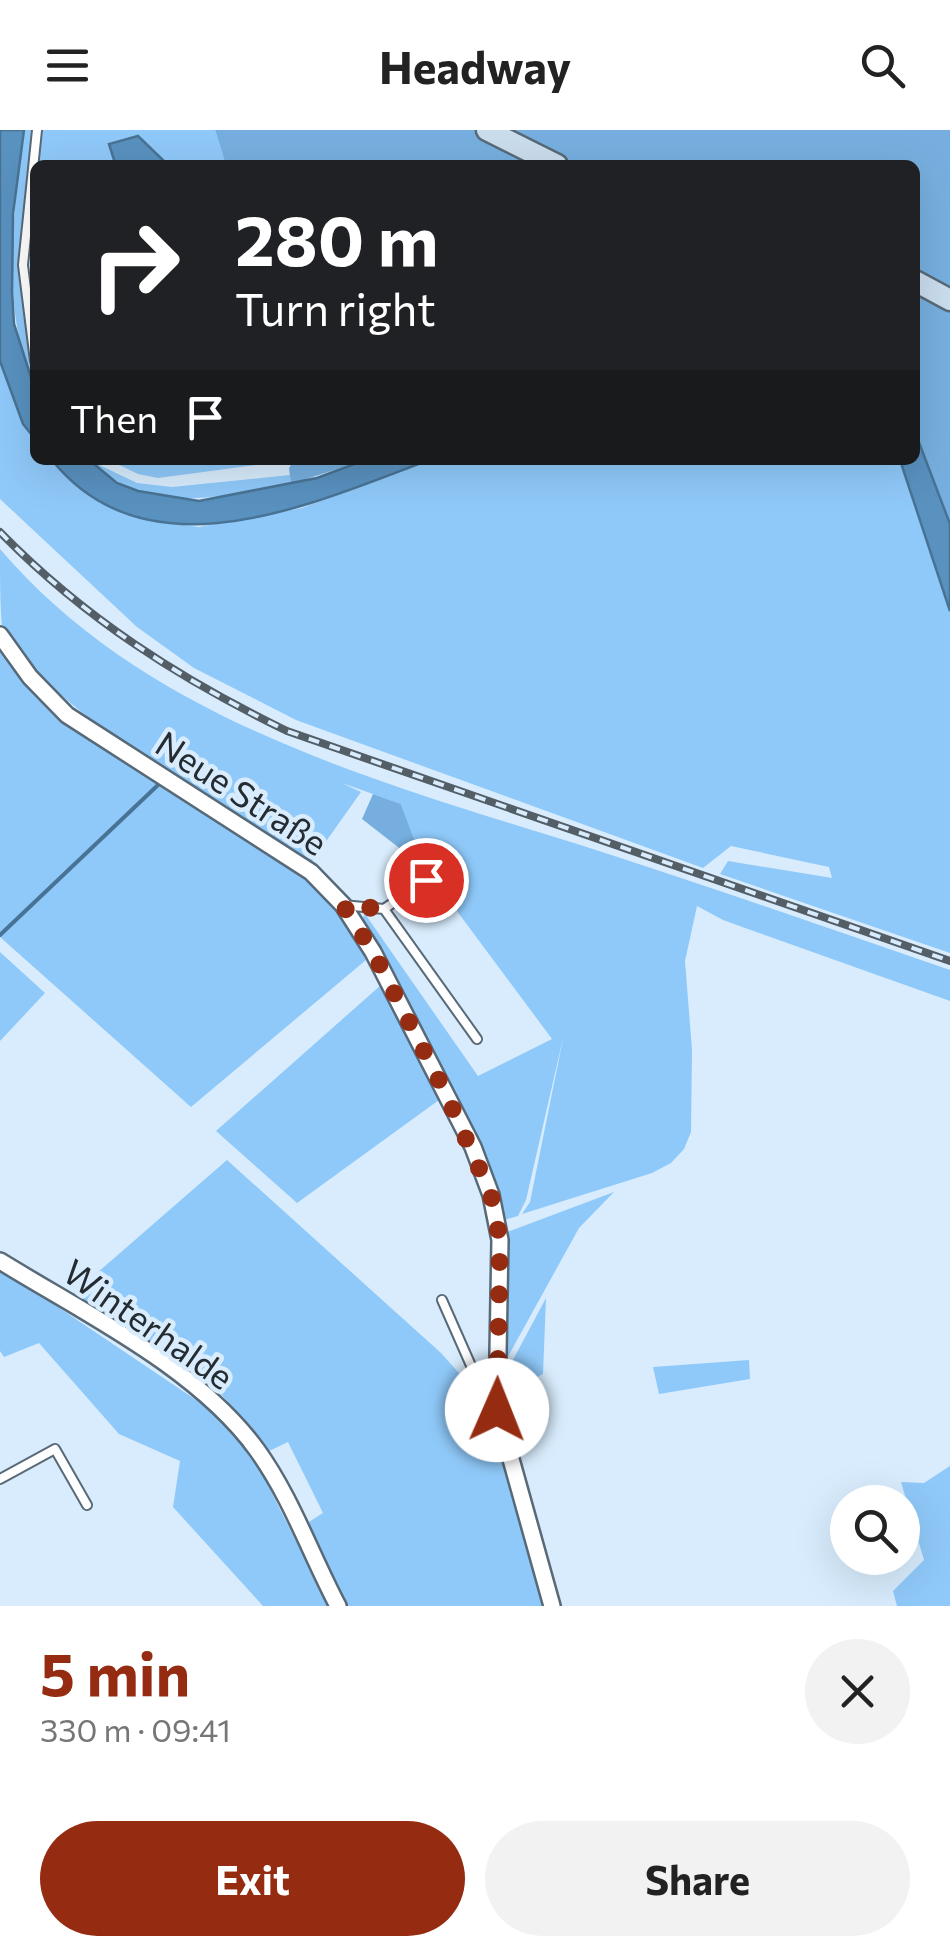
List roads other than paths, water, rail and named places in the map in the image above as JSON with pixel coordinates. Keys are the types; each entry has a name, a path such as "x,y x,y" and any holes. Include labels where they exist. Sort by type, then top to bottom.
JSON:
{"street":[{"path":"488,130 547,160"},
{"path":"920,284 950,300"},
{"name":"Neue Straße","path":"0,636 30,677 67,714 310,872 343,905 373,952 445,1092 491,1195 500,1240 497,1410 552,1606"},
{"name":"Winterhalde","path":"0,1261 124,1336 212,1401 256,1450 338,1606"}],"lane":[{"path":"34,160 37,130"},
{"path":"30,198 23,265 30,321"},
{"path":"343,905 384,909 426,880"},
{"path":"384,909 476,1038"},
{"path":"442,1300 480,1386 497,1410"},
{"path":"0,1480 55,1448 87,1505"}],"waterway":[{"path":"0,935 158,785"}],"railway":[{"path":"0,532 65,592 135,644 209,690 287,731 950,961"}]}
